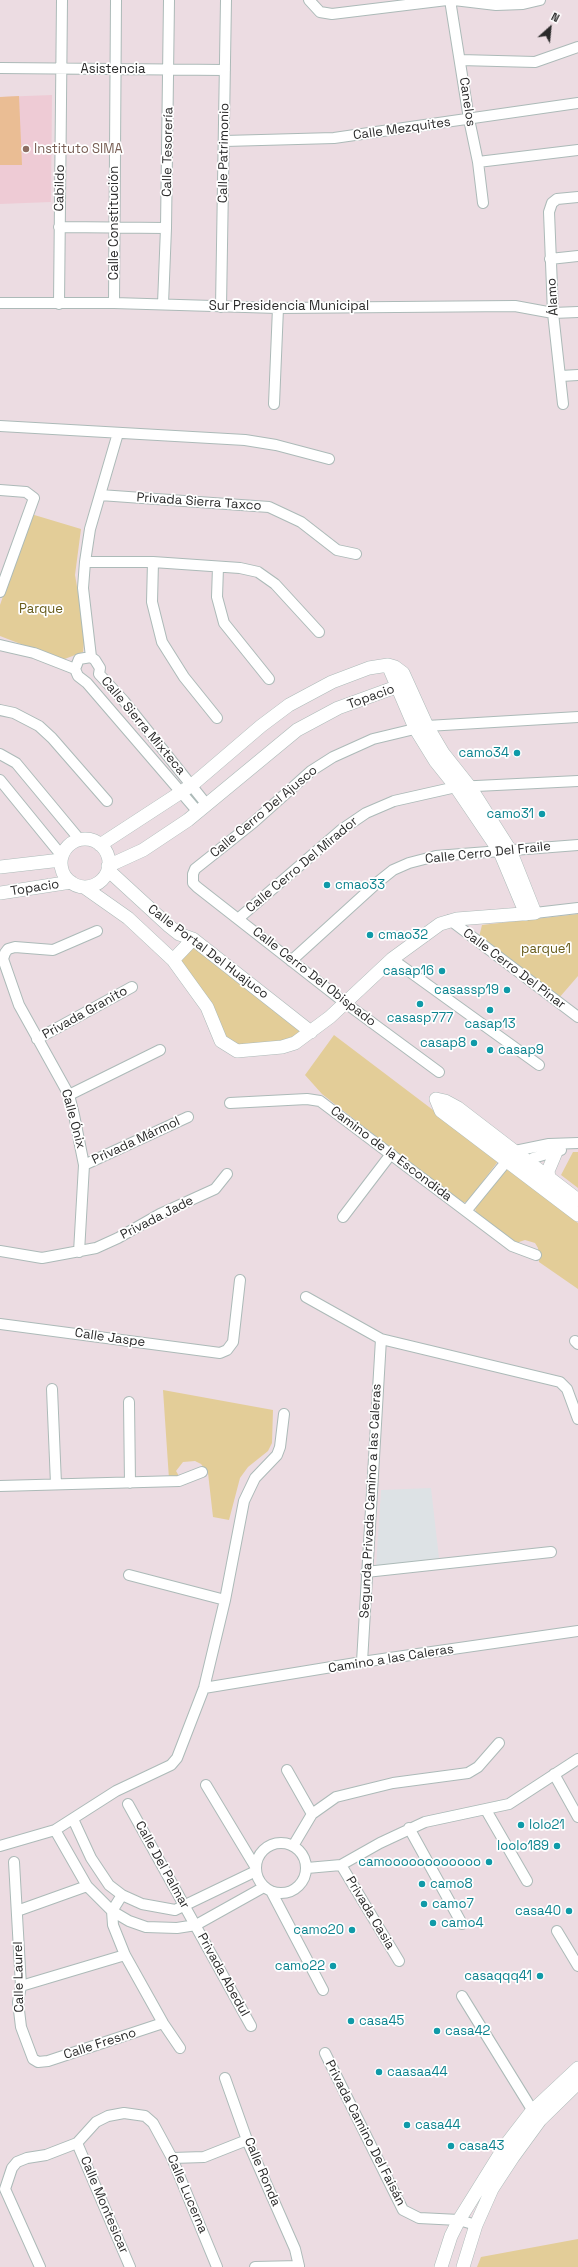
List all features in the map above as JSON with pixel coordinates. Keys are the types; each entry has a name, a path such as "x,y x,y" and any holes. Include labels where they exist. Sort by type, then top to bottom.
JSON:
{"street":[{"name":"Cabildo","path":"59,304 62,0"},
{"name":"Calle Constitución","path":"114,303 113,227 116,0"},
{"name":"Calle Tesorería","path":"164,304 169,0"},
{"name":"Calle Patrimonio","path":"221,307 225,141 226,0"},
{"path":"309,0 320,12 332,14 447,0"},
{"name":"Canelos","path":"450,0 469,119 478,162 483,203"},
{"path":"454,0 496,5 523,4 540,0"},
{"path":"460,60 534,62 578,47"},
{"name":"Asistencia","path":"0,68 225,70"},
{"name":"Calle Mezquites","path":"225,141 334,138 578,103"},
{"path":"478,162 578,150"},
{"name":"Álamo","path":"563,404 553,313 550,259 550,207 554,201 562,198 578,197"},
{"path":"59,227 166,228"},
{"path":"550,259 578,256"},
{"name":"Sur Presidencia Municipal","path":"0,303 114,303 278,308 515,306 553,313 578,312"},
{"path":"274,404 278,308"},
{"path":"561,376 578,375"},
{"path":"0,426 118,432 259,442 329,459"},
{"name":"Calle Sierra Mixteca","path":"118,432 90,529 85,562 83,588 91,657 100,668 99,674 124,701 165,754 192,785 203,809"},
{"path":"0,490 26,492 33,495 34,502 2,579 0,592"},
{"name":"Privada Sierra Taxco","path":"100,495 269,507 301,522 337,550 356,554"},
{"path":"85,562 153,562 251,570 264,575 319,632"},
{"path":"153,562 152,602 162,642 184,676 217,718"},
{"path":"218,567 217,597 224,623 269,679"},
{"path":"0,646 34,653 75,669 78,676 87,683 181,793 203,809"},
{"path":"75,669 80,659 91,657"},
{"name":"Topacio","path":"100,845 192,785 261,726 289,705 332,682 369,668 388,665 402,685 338,708 297,730 263,756 203,809 143,850 108,868"},
{"path":"87,683 96,679 99,674"},
{"path":"402,685 436,762 505,851"},
{"path":"0,710 14,713 39,726 52,738 107,801"},
{"name":"Calle Cerro Del Ajusco","path":"192,879 195,869 254,822 311,771 333,757 373,739 421,727 578,717"},
{"path":"421,727 443,752 470,787 505,851 531,913"},
{"path":"0,754 16,763 80,840"},
{"path":"155,762 165,754"},
{"path":"0,780 61,858 65,876 71,882 84,887 99,882 108,868 108,858 100,845 87,839 72,843 61,858"},
{"name":"Calle Cerro Del Mirador","path":"238,918 342,830 366,813 394,801 456,787 578,781"},
{"name":"Calle Cerro Del Fraile","path":"291,961 393,870 436,856 578,845"},
{"name":"Topacio","path":"0,867 61,858"},
{"name":"Calle Portal Del Huajuco","path":"108,868 169,926 180,934 193,939 311,1032"},
{"name":"Calle Cerro Del Obispado","path":"192,879 197,887 291,961 439,1072"},
{"name":"Topacio","path":"0,893 71,882"},
{"name":"Calle Portal Del Huajuco","path":"84,887 128,918 173,960 206,1007 221,1041 232,1050 244,1052 282,1047 295,1043 311,1032 392,959 425,934 450,920"},
{"path":"128,918 144,903"},
{"path":"450,920 578,908"},
{"name":"Calle Cerro Del Pinar","path":"450,920 578,1017"},
{"path":"156,943 169,926"},
{"name":"Calle Ónix","path":"80,1252 84,1165 69,1095 37,1039 12,988 4,962 5,953 15,948 53,950 97,931"},
{"path":"173,960 193,939"},
{"path":"392,959 539,1066"},
{"name":"Privada Granito","path":"37,1039 132,987"},
{"path":"69,1095 160,1050"},
{"name":"Camino de la Escondida","path":"230,1103 307,1099 320,1101 512,1246 536,1255"},
{"path":"578,1200 549,1178 523,1166 507,1161 440,1110 436,1099 458,1108 516,1151 523,1166 578,1215"},
{"name":"Privada Mármol","path":"84,1165 188,1116"},
{"path":"466,1211 516,1151 543,1144 574,1143"},
{"path":"523,1166 538,1156 556,1152 574,1143"},
{"path":"549,1178 548,1171 556,1152"},
{"path":"344,1217 391,1154"},
{"name":"Privada Jade","path":"0,1252 42,1258 80,1252 118,1238 160,1214 215,1189 227,1174"},
{"name":"Calle Jaspe","path":"0,1324 220,1353 230,1347 232,1342 240,1280"},
{"path":"306,1297 381,1339 556,1380 567,1389 577,1414"},
{"name":"Segunda Privada Camino a las Caleras","path":"362,1662 366,1572 381,1339"},
{"path":"52,1389 56,1484"},
{"path":"129,1402 130,1483"},
{"path":"0,1846 55,1830 116,1791 171,1765 182,1750 204,1688 225,1600 244,1501 255,1478 277,1455 280,1447 284,1414"},
{"path":"0,1486 179,1481 202,1472"},
{"path":"366,1572 551,1552"},
{"path":"129,1575 225,1600"},
{"name":"Camino a las Caleras","path":"204,1688 362,1662 578,1631"},
{"path":"293,1846 312,1814 323,1804 347,1793 393,1783 447,1778 468,1773 478,1767 499,1743"},
{"path":"306,1868 341,1865 409,1828 425,1822 509,1804 578,1759"},
{"path":"287,1770 312,1814"},
{"path":"554,1774 578,1817"},
{"path":"206,1785 268,1889 323,1990"},
{"name":"Calle Del Palmar","path":"128,1804 196,1925"},
{"path":"486,1810 527,1881"},
{"path":"55,1830 87,1886 112,1911 129,1921 146,1926 177,1928 196,1925 268,1889 279,1893 295,1889 301,1884 306,1868 303,1855 293,1846 276,1844 268,1847 262,1852 256,1870 175,1910 155,1908 122,1895 109,1885 91,1858 73,1819"},
{"path":"409,1828 462,1924"},
{"path":"74,1865 91,1858"},
{"name":"Calle Laurel","path":"14,1862 21,1986 18,2002 21,2027 30,2055 38,2062"},
{"name":"Privada Casia","path":"341,1865 398,1960"},
{"path":"17,1910 87,1886"},
{"path":"122,1895 112,1911 112,1925 125,1955 163,2023 180,2048"},
{"name":"Privada Abedul","path":"196,1925 251,2026"},
{"path":"556,1931 578,1966"},
{"path":"21,1986 125,1955"},
{"path":"462,1996 536,2116"},
{"name":"Calle Fresno","path":"38,2062 48,2062 163,2023"},
{"name":"Privada Camino Del Faisán","path":"325,2053 399,2205 409,2214 419,2218 459,2220 476,2225"},
{"path":"441,2267 451,2236 459,2220 505,2146 536,2116 578,2068"},
{"name":"Calle Ronda","path":"225,2078 247,2140 295,2249 299,2266 255,2267"},
{"path":"463,2267 476,2225 496,2183 536,2116 578,2083"},
{"name":"Calle Lucerna","path":"78,2143 96,2122 108,2116 135,2113 145,2116 153,2123 172,2158 217,2267"},
{"path":"172,2158 204,2157 247,2140"},
{"path":"40,2267 5,2190 7,2178 17,2162 27,2158 46,2155 78,2143"},
{"name":"Calle Montesicar","path":"78,2143 130,2267"}],"shaded area":[{"name":"Instituto SIMA","path":"52,95 51,202 0,204 0,97"},
{"path":"19,96 22,165 0,165 0,97"},
{"path":"431,1488 439,1558 376,1567 381,1490"}],"green space":[{"name":"Parque","path":"31,514 81,529 75,575 85,633 83,652 62,660 0,636 0,605"},
{"name":"parque1","path":"578,914 578,976 559,998 479,937 482,925"},
{"path":"195,947 300,1030 298,1034 288,1040 237,1047 228,1041 181,961 182,955"},
{"path":"334,1035 499,1160 468,1201 463,1203 458,1201 322,1094 305,1075"},
{"path":"573,1152 578,1152 578,1188 561,1175"},
{"path":"509,1169 578,1223 578,1289 539,1262 538,1248 535,1243 525,1240 513,1244 476,1214 475,1206 505,1170"},
{"path":"163,1390 273,1410 272,1443 268,1451 248,1467 240,1478 229,1520 213,1517 208,1473 201,1464 195,1461 183,1462 176,1471 179,1476 169,1479"},
{"path":"578,2239 578,2267 477,2267 481,2257"}],"place":[{"name":"Instituto SIMA","path":"26,149"},
{"name":"camo34","path":"517,753"},
{"name":"camo31","path":"542,814"},
{"name":"cmao33","path":"327,885"},
{"name":"cmao32","path":"370,935"},
{"name":"casap16","path":"442,971"},
{"name":"casassp19","path":"507,990"},
{"name":"casasp777","path":"420,1004"},
{"name":"casap13","path":"490,1010"},
{"name":"casap8","path":"474,1043"},
{"name":"casap9","path":"490,1050"},
{"name":"lolo21","path":"521,1825"},
{"name":"loolo189","path":"557,1846"},
{"name":"camoooooooooooo","path":"489,1862"},
{"name":"camo8","path":"422,1884"},
{"name":"camo7","path":"424,1904"},
{"name":"casa40","path":"569,1911"},
{"name":"camo4","path":"433,1923"},
{"name":"camo20","path":"352,1930"},
{"name":"camo22","path":"333,1966"},
{"name":"casaqqq41","path":"540,1976"},
{"name":"casa45","path":"351,2021"},
{"name":"casa42","path":"437,2031"},
{"name":"caasaa44","path":"379,2072"},
{"name":"casa44","path":"407,2125"},
{"name":"casa43","path":"451,2146"}]}
